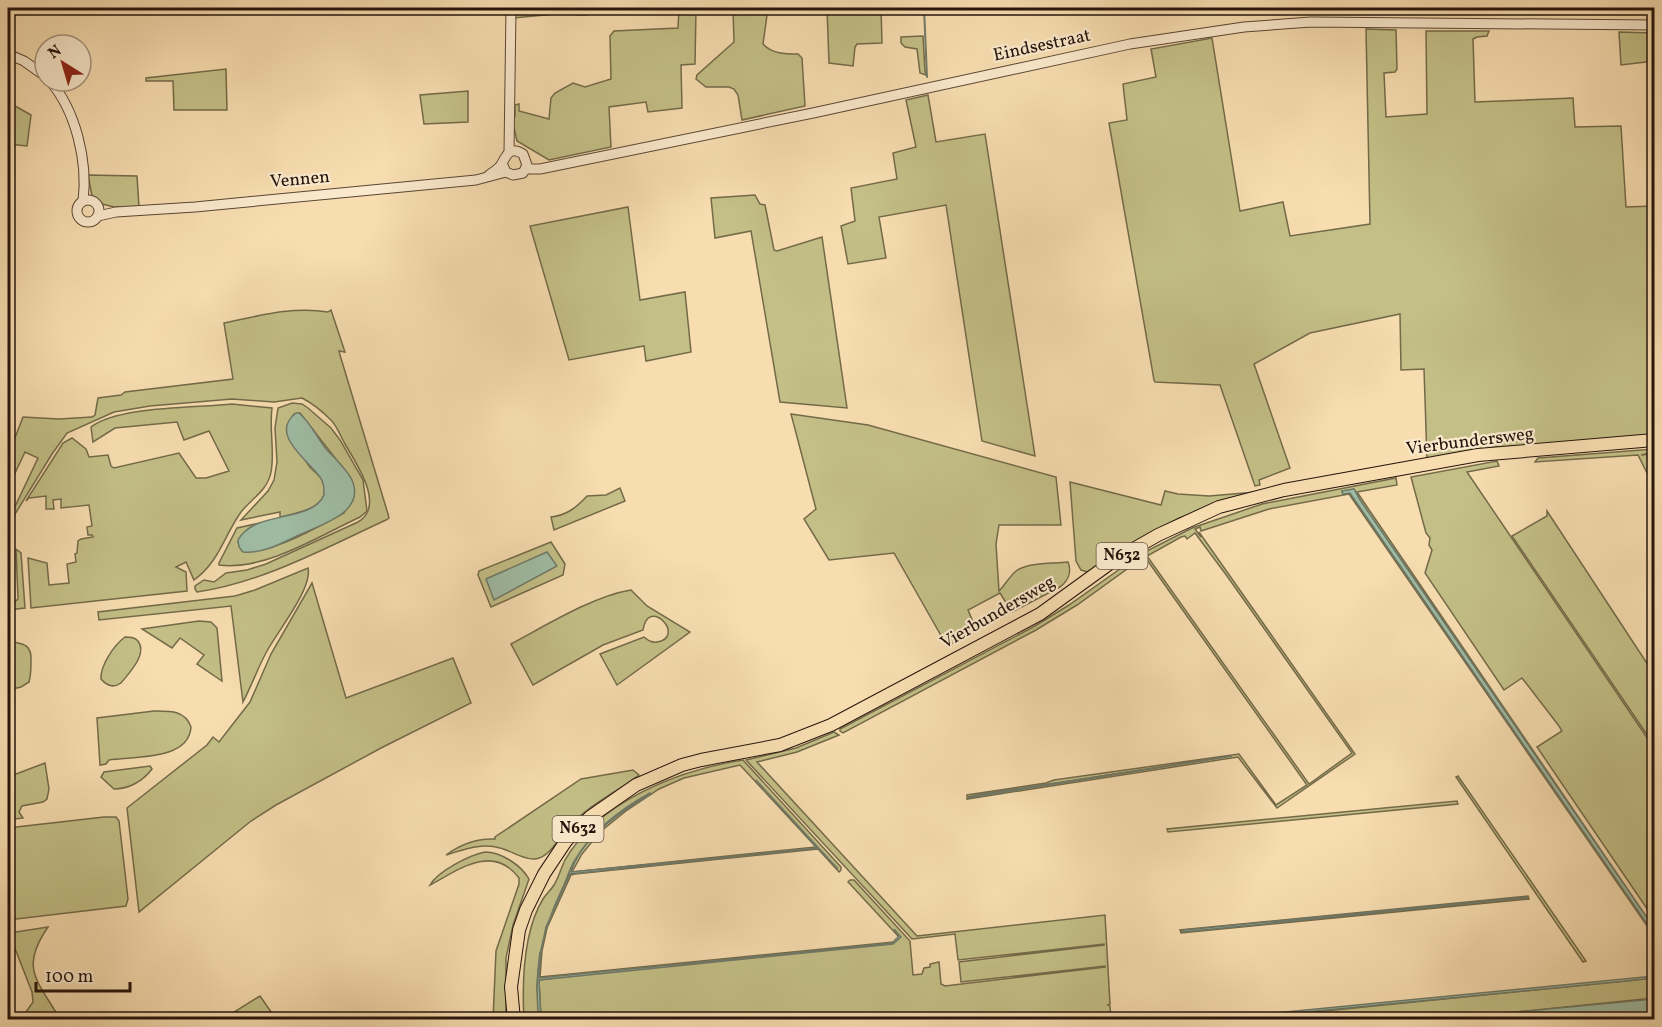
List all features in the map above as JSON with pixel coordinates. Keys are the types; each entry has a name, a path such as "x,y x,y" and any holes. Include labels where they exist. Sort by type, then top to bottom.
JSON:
{"main road":[{"name":"Vierbundersweg","path":"514,1020 511,987 519,930 544,874 566,841 590,817 636,785 682,765 780,745 831,725 1040,614 1116,559 1158,535 1219,507 1284,490 1478,455 1654,440"}],"street":[{"path":"511,8 510,128 513,151"},
{"name":"Eindsestraat","path":"526,165 551,167 1130,44 1244,27 1311,22 1654,25"},
{"path":"8,54 33,67"},
{"name":"Vennen","path":"58,93 77,137 84,168 85,185 93,206 116,212 206,206 476,180 487,178 504,167"},
{"path":"513,151 524,154 526,165 519,175 513,175 504,167 504,156 513,151"}],"shaded area":[{"path":"514,8 587,8 586,15 555,14 514,18"},
{"path":"679,8 768,8 763,44 775,52 798,54 802,58 805,106 742,120 738,95 734,89 706,87 696,79 697,75 734,42 733,9 696,10 695,64 681,65 682,108 648,112 646,102 609,107 611,147 549,160 517,141 512,119 515,116 515,105 519,104 519,111 549,119 551,98 555,93 573,83 585,87 611,79 610,36 614,31 678,28"},
{"path":"827,8 881,8 882,43 857,44 853,66 829,63"},
{"path":"1366,29 1396,30 1397,69 1395,72 1384,73 1386,117 1427,114 1426,31 1489,31 1487,36 1473,39 1475,102 1573,98 1575,127 1621,126 1626,207 1654,206 1654,435 1560,444 1497,447 1427,459 1424,369 1401,370 1400,314 1310,333 1254,364 1290,468 1259,480 1260,485 1255,486 1220,385 1155,382 1109,123 1127,120 1123,84 1156,77 1151,49 1212,38 1240,211 1283,202 1290,236 1370,224"},
{"path":"1619,32 1654,33 1654,61 1621,65"},
{"path":"923,36 926,75 920,73 917,49 905,47 901,43 901,37"},
{"path":"226,69 227,110 174,110 173,81 146,81 146,78"},
{"path":"468,91 468,122 424,124 420,95"},
{"path":"928,95 936,142 985,134 1035,456 982,441 946,205 879,217 886,258 848,264 841,226 855,221 851,188 897,179 893,153 916,147 906,100"},
{"path":"8,102 31,115 27,146 8,144"},
{"path":"88,175 137,176 139,207 114,207 102,204 92,196"},
{"path":"755,195 760,204 765,205 774,250 822,237 847,408 780,402 751,231 715,238 711,198"},
{"path":"628,207 640,300 685,292 691,352 646,361 644,346 569,360 530,226"},
{"path":"331,310 345,352 339,351 340,355 388,514 389,518 386,520 270,572 197,592 195,586 204,580 214,582 226,573 266,564 358,522 366,515 369,495 356,462 333,422 302,398 274,402 232,399 150,406 114,412 67,433 12,519 11,515 38,458 25,452 8,488 8,456 23,417 59,419 92,417 95,415 98,398 121,395 125,392 233,379 224,323 289,311 328,312"},
{"path":"292,403 302,404 308,408 331,428 340,440 363,480 367,511 360,517 309,542 273,557 255,563 219,565 237,528 260,523 242,535 238,542 242,551 255,551 281,544 344,513 354,492 350,477 300,413 294,414 289,422 306,461 322,480 325,489 323,497 319,503 305,511 280,517 280,512 241,520 268,491 274,480 277,462 275,428 278,408"},
{"path":"232,404 272,408 271,472 266,484 241,512 210,565 202,573 194,580 186,562 176,567 186,572 187,591 31,608 28,558 47,563 49,585 69,583 67,564 76,562 78,541 93,537 88,535 87,527 92,526 89,505 61,508 61,499 53,500 54,509 46,509 46,496 29,498 26,501 63,443 72,438 86,449 89,457 108,455 111,466 114,468 179,453 196,478 206,478 229,471 209,431 184,440 177,422 115,428 93,442 91,427 119,415 158,409"},
{"path":"296,413 307,421 327,450 349,474 355,490 353,500 348,508 330,521 272,547 243,552 238,540 246,530 269,520 307,510 317,504 324,495 324,485 321,479 288,438 286,430 289,421"},
{"path":"791,414 868,425 1056,477 1061,525 999,525 996,544 999,591 1016,571 1034,565 1068,562 1070,569 1067,579 1060,587 1012,612 1000,593 968,610 977,631 947,646 894,553 829,560 804,519 816,509"},
{"path":"1654,449 1654,452 1641,455 1654,454 1654,487 1638,455 1535,462 1538,458"},
{"path":"1497,461 1499,466 1467,472 1654,748 1654,919 1537,747 1562,731 1559,726 1522,678 1504,690 1425,573 1432,550 1411,477"},
{"path":"1396,478 1397,485 1357,492 1654,928 1354,489 1342,491 1343,494 1350,493 1654,936 1349,494 1269,509 1201,531 1200,527 1195,529 1355,754 1277,808 1238,757 967,799 967,795 1054,780 1239,754 1276,805 1307,785 1145,557 1141,559 1139,555 1192,528 1262,504","holes":["1195,533 1352,753 1309,784 1147,556 1181,537 1185,536 1187,539","1231,756 968,797 978,795"]},
{"path":"1070,482 1161,505 1165,491 1209,496 1256,492 1179,518 1139,539 1088,572 1081,570 1076,561"},
{"path":"620,488 625,501 554,530 551,517 571,510 587,496 606,495"},
{"path":"1354,489 1654,928 1654,934 1350,493 1343,494 1342,491"},
{"path":"1547,511 1654,674 1654,745 1512,536 1547,516"},
{"path":"551,542 565,564 563,575 491,607 478,575 479,571"},
{"path":"16,549 21,553 25,608 8,610 8,606 18,599"},
{"path":"547,552 557,566 494,600 486,579"},
{"path":"1134,559 1138,561 1077,605 1036,630 843,733 840,731 1035,626"},
{"path":"308,568 308,577 300,598 267,651 243,702 231,606 99,620 98,612 235,596"},
{"path":"312,583 346,698 453,658 471,703 381,748 276,805 251,821 139,912 127,808 207,745 213,737 219,742 250,702 271,654"},
{"path":"631,590 647,606 690,632 617,685 600,654 644,637 653,642 665,639 668,633 667,627 658,617 652,616 646,620 643,630 603,645 533,685 511,644 585,605"},
{"path":"199,621 211,622 217,628 222,681 197,664 204,655 180,638 172,648 142,629"},
{"path":"125,637 138,641 141,652 133,669 121,683 111,685 101,679 101,674 112,650"},
{"path":"8,641 25,645 28,648 31,655 31,674 29,682 21,687 8,690"},
{"path":"166,711 185,717 191,727 188,738 181,746 158,755 109,760 106,764 100,765 97,718"},
{"path":"834,732 839,735 797,752 757,762 917,936 1105,915 1110,1004 1108,1005 1111,1019 541,1019 539,980 569,976 539,978 540,952 537,987 539,1019 524,1020 525,958 536,912 556,882 565,860 580,839 598,821 619,805 668,780 743,760 841,867 841,870 839,872 818,849 571,875 547,928 540,977 894,942 899,937 848,882 850,880 854,880 910,941 913,975 922,974 924,968 939,962 941,984 945,986 1105,967 961,982 959,962 1104,944 958,960 955,934 912,939 746,760 796,748","holes":["740,765 816,847 572,872 582,854 600,832 659,789 684,778"]},
{"path":"1232,756 968,798 978,795"},
{"path":"45,763 49,789 47,799 43,802 22,806 19,812 23,818 8,820 8,777"},
{"path":"150,766 152,769 144,777 125,788 114,789 101,777 104,772"},
{"path":"633,770 639,775 576,819 549,851 540,858 526,858 493,846 473,847 446,855 469,842 495,839 581,779"},
{"path":"1458,776 1586,961 1583,962 1456,777"},
{"path":"756,780 838,869 818,848 570,874 549,921 571,867 582,849 599,830 608,822 628,806 650,793 593,837 583,848 571,872 817,848"},
{"path":"1457,801 1458,804 1168,832 1167,829"},
{"path":"116,817 119,821 128,899 126,906 8,920 8,828"},
{"path":"485,852 498,854 510,860 529,879 513,925 506,958 506,1019 493,1019 496,951 519,884 519,878 509,868 498,862 487,861 464,867 430,885 440,874 455,864"},
{"path":"1528,896 1529,899 1181,933 1180,930","holes":["1527,898 1182,932 1184,930"]},
{"path":"1527,898 1182,932 1184,930"},
{"path":"48,927 39,941 33,965 39,984 60,1019 28,1019 26,1012 33,1002 32,992 9,933"},
{"path":"894,929 901,937 893,944 539,980 541,1019 539,1019 538,968 540,953 544,936 539,978 892,943 899,936"},
{"path":"1654,976 1654,978 1617,982 1234,1019 1214,1019"},
{"path":"1654,978 1654,998 1439,1020 1234,1020"},
{"path":"260,996 276,1019 223,1019"},
{"path":"1654,999 1654,1019 1440,1019"}],"waterway":[{"path":"924,8 927,77"}]}
